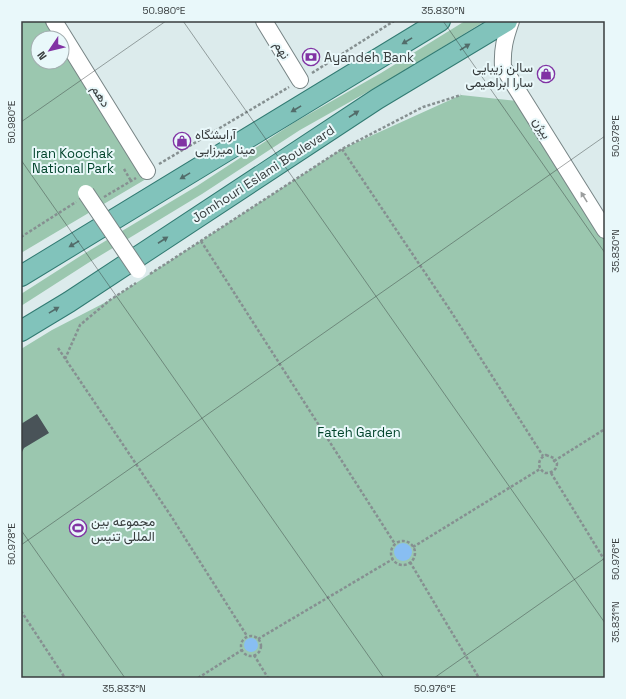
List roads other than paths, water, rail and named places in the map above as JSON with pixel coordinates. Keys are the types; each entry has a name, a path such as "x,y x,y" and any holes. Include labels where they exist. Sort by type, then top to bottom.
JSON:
{"main road":[{"path":"21,276 440,21"},
{"name":"Jomhouri Eslami Boulevard","path":"21,331 69,302 377,99 507,21"}],"street":[{"name":"دهم","path":"54,21 147,171"},
{"name":"نهم","path":"264,21 300,80"},
{"name":"بیژن","path":"511,21 504,42 502,54 503,67 605,230"},
{"path":"82,197 140,277"}],"water":[{"path":"403,543 409,546 412,552 409,558 403,561 397,558 394,552 397,546"},
{"path":"251,638 256,640 258,645 256,650 251,652 246,650 244,645 246,640"}],"place":[{"name":"Ayandeh Bank","path":"311,57"},
{"name":"سالن زیبایی سارا ابراهیمی","path":"546,74"},
{"name":"آرایشگاه مینا میرزایی","path":"182,141"},
{"name":"مجموعه بین المللی تنیس","path":"78,528"}],"park label":[{"name":"Iran Koochak National Park","path":"73,160"},
{"name":"Fateh Garden","path":"359,432"}]}
